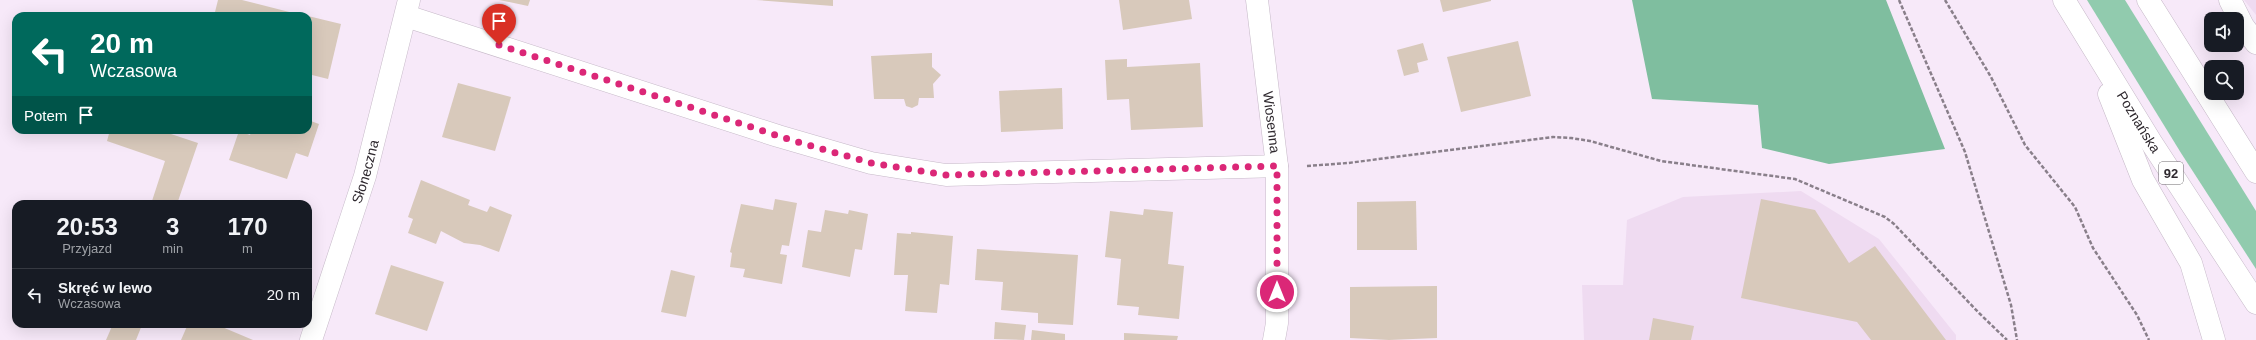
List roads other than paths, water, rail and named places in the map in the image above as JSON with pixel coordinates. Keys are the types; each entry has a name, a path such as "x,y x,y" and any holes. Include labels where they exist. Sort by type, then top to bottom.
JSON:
{"street":[{"name":"Wiosenna","path":"1257,0 1277,166 1277,323 1274,340"},
{"name":"Poznańska","path":"2064,0 2088,41 2256,303"},
{"path":"2148,0 2256,172"},
{"path":"2230,0 2242,26 2256,44"},
{"path":"408,8 778,136 871,163 946,175 1277,166"},
{"name":"Słoneczna","path":"311,340 365,176 408,8"},
{"path":"2088,41 2143,180 2191,263 2214,340"}]}
